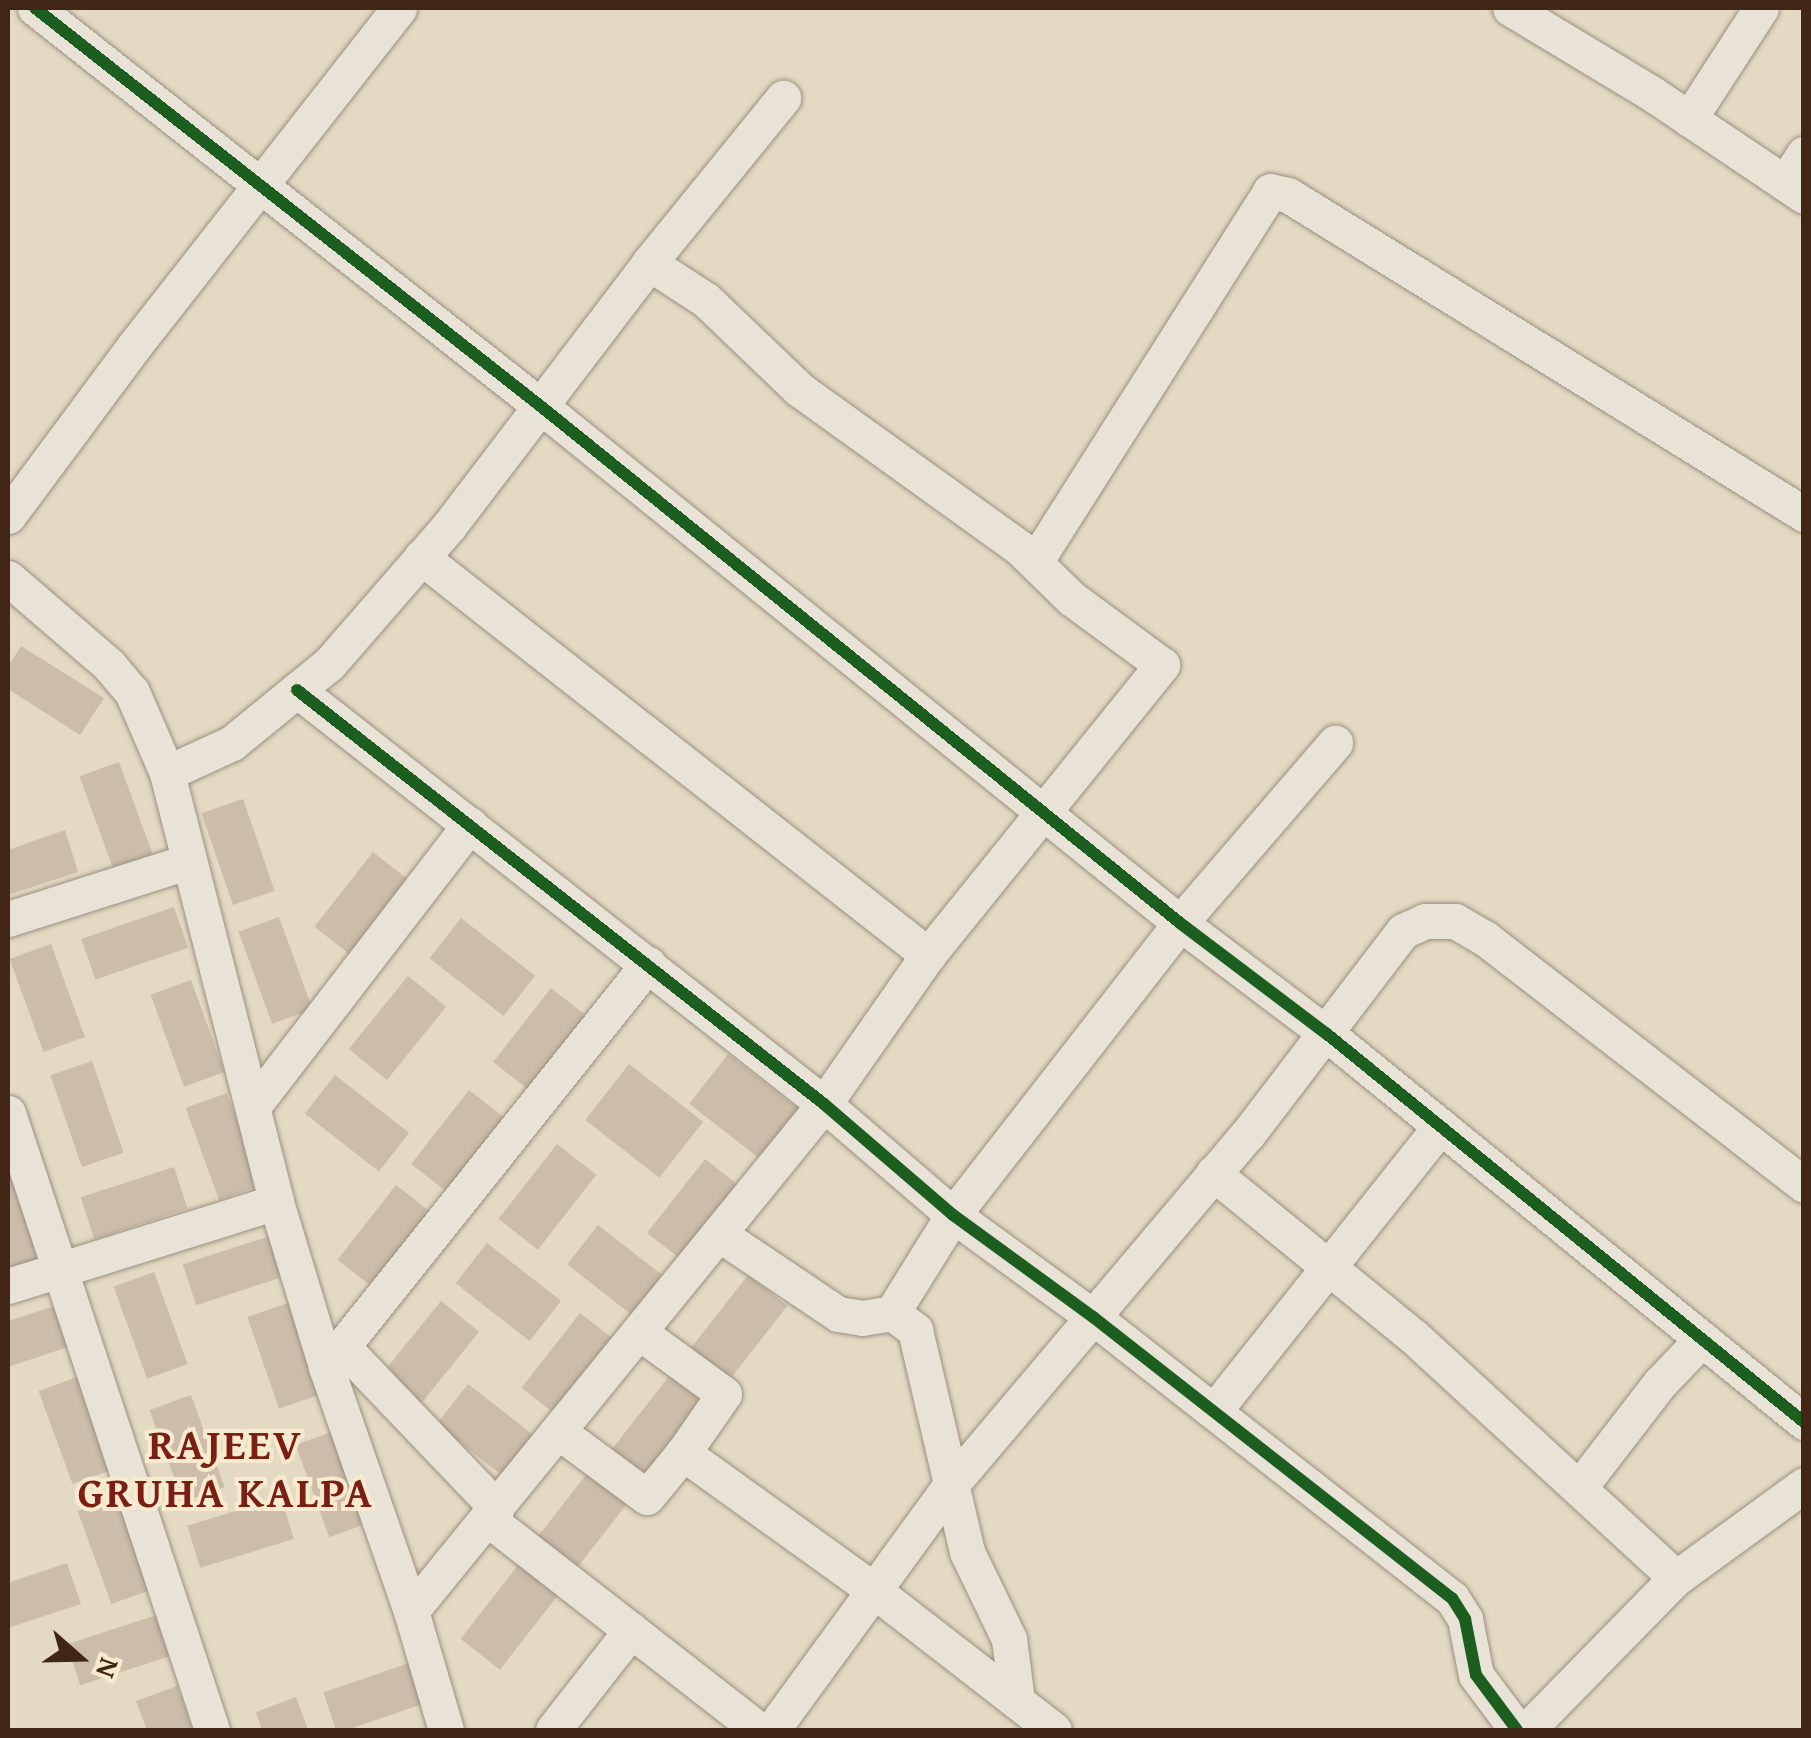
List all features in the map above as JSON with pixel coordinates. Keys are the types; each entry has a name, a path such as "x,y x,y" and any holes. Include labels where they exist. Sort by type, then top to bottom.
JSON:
{"street":[{"path":"35,8 543,408 1180,922 1441,1126 1804,1422"},
{"path":"8,516 400,8"},
{"path":"1510,8 1689,119 1797,178"},
{"path":"1689,119 1760,8"},
{"path":"167,774 232,744 329,664 543,408 649,263 784,98"},
{"path":"1035,562 1270,191 1288,195 1804,514"},
{"path":"411,1610 824,1104 928,954 1162,665 1072,600 1035,562 800,390 706,300 649,263"},
{"path":"421,557 928,954"},
{"path":"8,578 108,665 132,692 167,774 186,862 254,1105 276,1202 334,1356 446,1730"},
{"path":"298,690 824,1104 953,1215 1092,1316 1452,1598 1465,1619 1476,1676 1517,1730"},
{"path":"892,1313 953,1215 1180,922 1335,743"},
{"path":"254,1105 470,825"},
{"path":"8,919 186,862"},
{"path":"772,1730 950,1486 1213,1174 1403,931 1425,921 1455,921 1486,938 1804,1185"},
{"path":"334,1356 648,964"},
{"path":"8,1113 212,1730"},
{"path":"1214,1411 1441,1126"},
{"path":"1213,1174 1414,1336 1676,1578"},
{"path":"8,1286 276,1202"},
{"path":"719,1234 838,1314 862,1318 892,1313 914,1330 967,1552 1009,1639 1017,1701"},
{"path":"559,1432 647,1496 683,1453 724,1394 639,1332"},
{"path":"1579,1488 1660,1383 1702,1339"},
{"path":"334,1356 492,1513 631,1630 759,1730"},
{"path":"683,1453 872,1589 1054,1730"},
{"path":"1527,1730 1676,1578 1804,1484"},
{"path":"552,1730 631,1630"}],"building":[{"path":"21,646 104,698 80,735 8,689 8,667"},
{"path":"119,762 153,854 113,868 80,776"},
{"path":"243,799 275,891 233,905 201,813"},
{"path":"65,830 78,872 8,895 8,850"},
{"path":"373,852 412,883 354,958 315,927"},
{"path":"174,907 188,948 95,980 81,939"},
{"path":"279,917 313,1009 272,1024 239,932"},
{"path":"461,918 535,976 504,1016 430,958"},
{"path":"51,944 85,1037 44,1052 10,959"},
{"path":"408,976 446,1007 387,1080 349,1049"},
{"path":"191,980 225,1072 184,1087 151,995"},
{"path":"551,988 590,1019 533,1093 493,1062"},
{"path":"728,1054 803,1112 764,1162 689,1104"},
{"path":"92,1061 124,1153 82,1167 50,1075"},
{"path":"629,1064 703,1122 659,1178 585,1120"},
{"path":"335,1075 409,1133 379,1171 305,1114"},
{"path":"469,1090 508,1121 451,1195 411,1164"},
{"path":"227,1093 261,1185 219,1200 186,1108"},
{"path":"557,1144 596,1175 538,1250 499,1219"},
{"path":"705,1159 744,1190 687,1264 647,1233"},
{"path":"8,1166 45,1257 8,1271"},
{"path":"174,1167 188,1209 94,1239 81,1197"},
{"path":"396,1185 435,1216 377,1291 338,1260"},
{"path":"598,1225 671,1282 641,1322 567,1264"},
{"path":"276,1234 289,1275 196,1305 183,1264"},
{"path":"487,1243 561,1301 530,1341 456,1283"},
{"path":"154,1272 188,1364 147,1379 114,1287"},
{"path":"748,1275 787,1306 730,1380 690,1349"},
{"path":"441,1301 479,1332 420,1405 382,1374"},
{"path":"288,1303 320,1395 279,1409 247,1317"},
{"path":"58,1305 71,1346 8,1367 8,1321"},
{"path":"580,1313 619,1344 561,1419 522,1388"},
{"path":"670,1375 709,1405 651,1479 612,1449"},
{"path":"80,1376 114,1469 73,1484 39,1391"},
{"path":"468,1384 542,1442 511,1482 437,1424"},
{"path":"191,1395 225,1487 183,1502 150,1410"},
{"path":"337,1430 371,1522 329,1537 296,1445"},
{"path":"593,1466 632,1497 574,1572 535,1541"},
{"path":"119,1496 153,1589 112,1604 78,1511"},
{"path":"281,1497 294,1539 200,1568 187,1526"},
{"path":"67,1563 81,1604 8,1628 8,1583"},
{"path":"519,1564 558,1595 500,1670 461,1639"},
{"path":"160,1614 173,1655 80,1685 67,1644"},
{"path":"415,1661 429,1702 347,1730 336,1730 323,1693"},
{"path":"177,1686 193,1730 147,1730 136,1701"},
{"path":"296,1697 308,1730 262,1730 256,1712"}],"cycle path":[{"path":"35,8 543,408 1180,923 1327,1034 1804,1422"},
{"path":"297,690 824,1104 953,1215 1093,1317 1452,1598 1465,1619 1476,1675 1517,1730"}],"district":[{"name":"RAJEEV GRUHA KALPA","path":"226,1468"}]}
